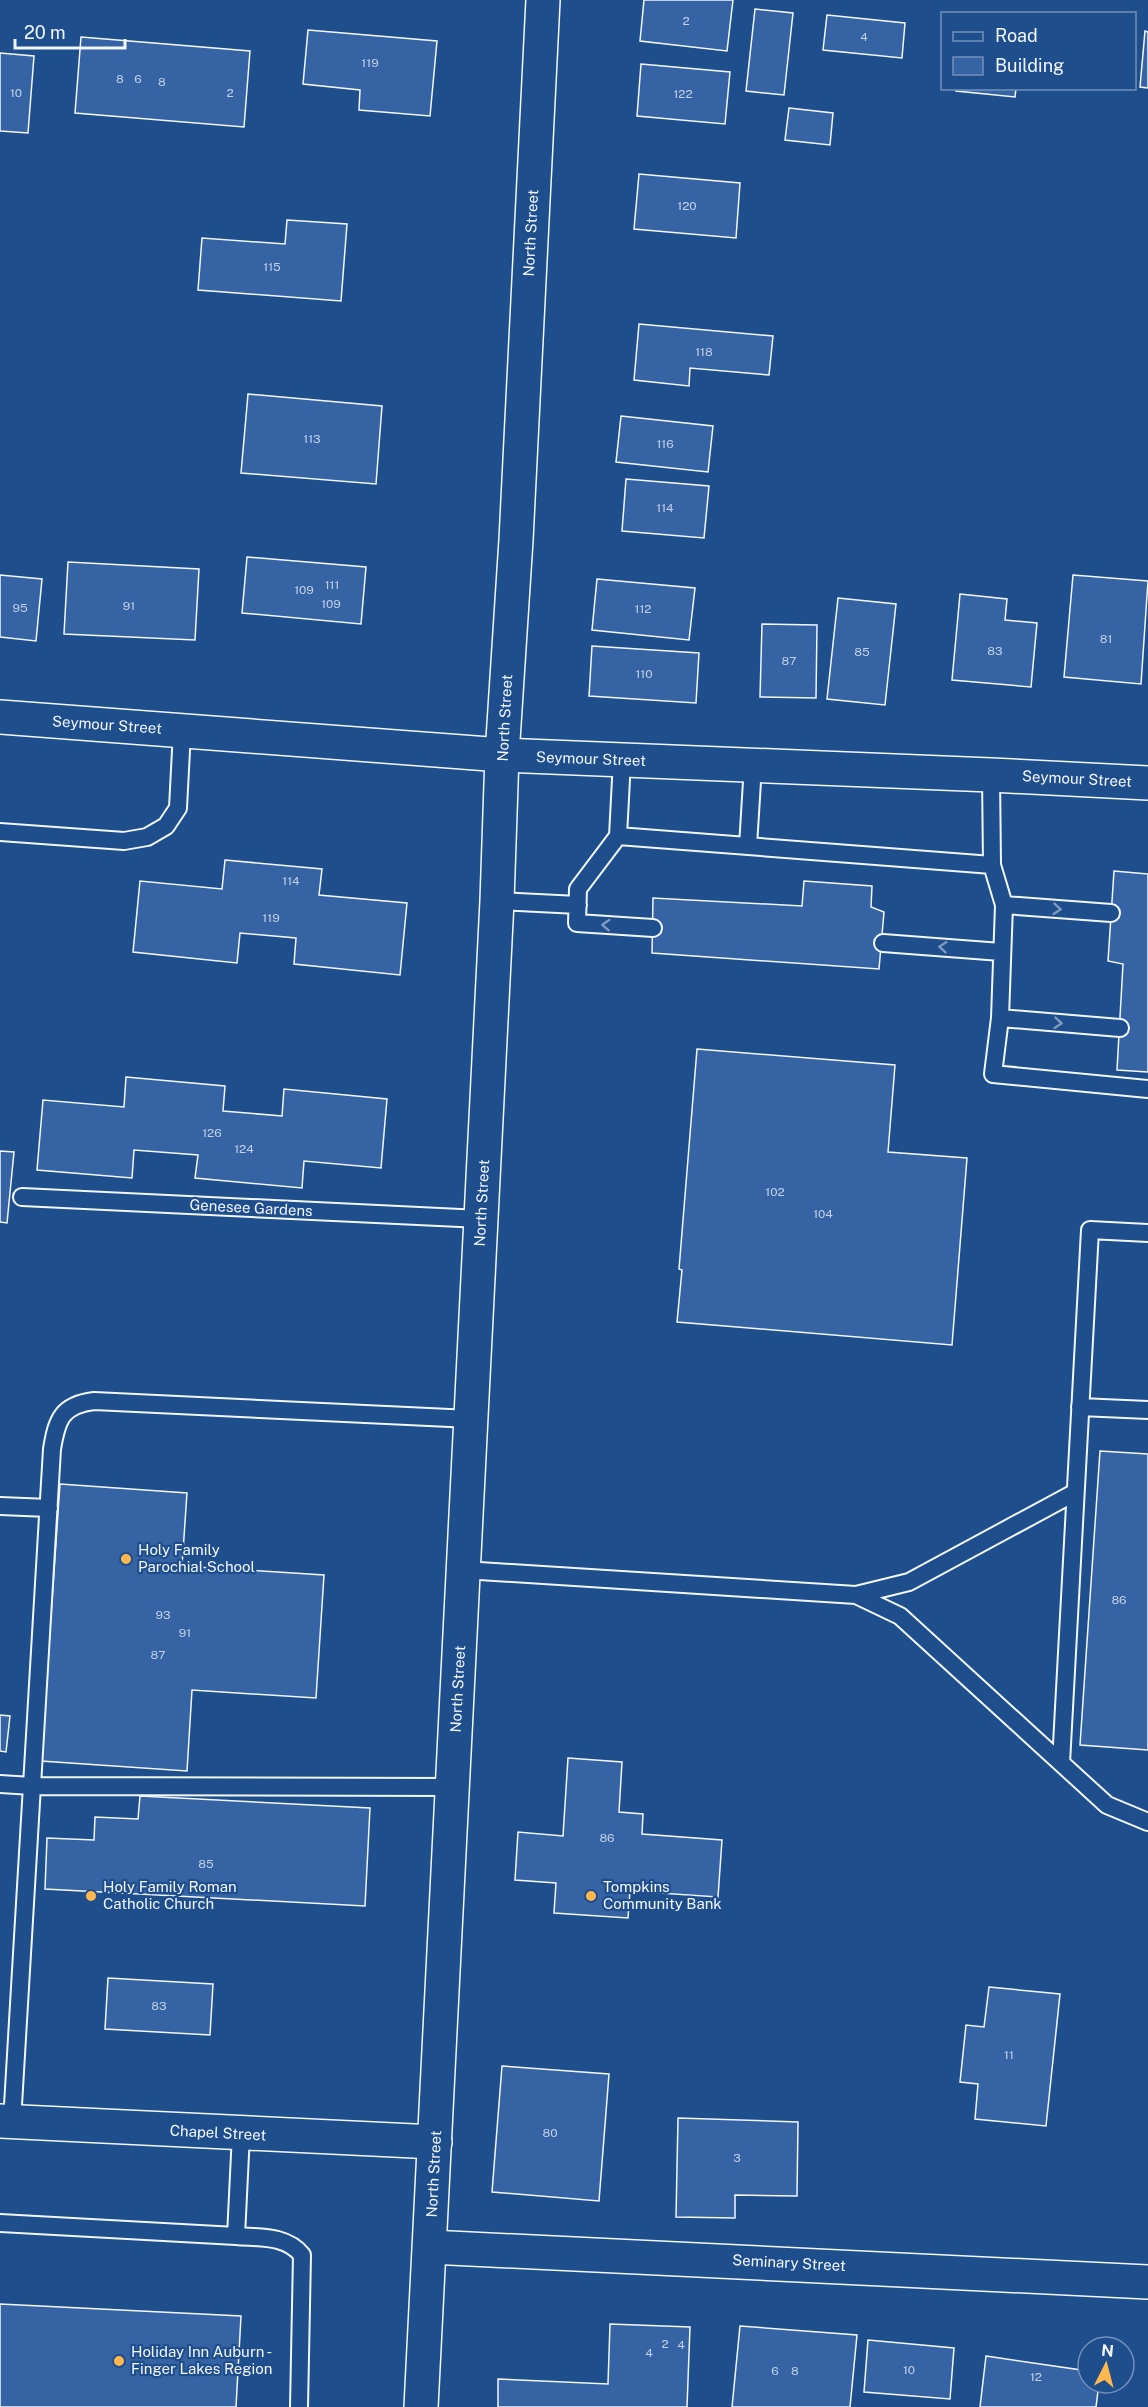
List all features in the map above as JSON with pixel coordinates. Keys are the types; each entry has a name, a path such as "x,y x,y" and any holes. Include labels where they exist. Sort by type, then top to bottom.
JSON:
{"main road":[{"name":"North Street","path":"421,2407 497,901 502,755 516,540 543,0"},
{"name":"Seymour Street","path":"0,717 502,755 1148,783"},
{"name":"Chapel Street","path":"6,2121 435,2142"},
{"name":"Seminary Street","path":"430,2247 1148,2282"}],"lane":[{"path":"0,832 124,841 147,837 166,826 178,808 182,730"},
{"path":"622,760 618,837 578,889 577,924 653,928"},
{"path":"748,846 753,765"},
{"path":"991,775 992,865 1004,905 1000,1018 993,1074 1148,1089"},
{"path":"618,837 992,865"},
{"path":"497,901 578,905"},
{"path":"1004,905 1111,914"},
{"path":"883,943 1001,952"},
{"path":"1000,1018 1120,1028"},
{"name":"Genesee Gardens","path":"22,1197 481,1219"},
{"path":"1061,1763 1090,1230 1148,1233"},
{"path":"6,2121 8,2057 32,1786 55,1431 64,1413 76,1403 94,1401 471,1419"},
{"path":"1080,1407 1148,1410"},
{"path":"464,1570 856,1595 909,1582 1074,1493"},
{"path":"0,1506 49,1508"},
{"path":"856,1595 900,1616 1107,1805 1148,1822"},
{"path":"0,1784 453,1787"},
{"path":"236,2236 241,2134"},
{"path":"0,2223 236,2236 283,2240 295,2245 303,2255 299,2407"}],"building":[{"path":"644,0 733,0 727,51 640,41"},
{"path":"755,9 793,13 784,95 746,91"},
{"path":"827,15 905,23 902,58 823,50"},
{"path":"308,30 437,41 430,116 359,110 360,90 303,84"},
{"path":"1145,31 1148,32 1148,88 1140,87"},
{"path":"81,37 250,51 244,127 75,113"},
{"path":"0,53 34,56 28,133 0,131"},
{"path":"641,64 730,72 725,124 637,116"},
{"path":"956,90 1016,90 1015,97"},
{"path":"789,108 833,113 830,145 785,140"},
{"path":"639,174 740,183 736,238 634,229"},
{"path":"287,220 347,224 341,301 198,290 202,238 285,244"},
{"path":"639,324 773,336 769,375 690,368 689,386 634,380"},
{"path":"248,394 382,406 376,484 241,473"},
{"path":"621,416 713,426 708,472 616,462"},
{"path":"626,479 709,486 704,538 622,531"},
{"path":"247,557 366,567 361,624 242,613"},
{"path":"68,562 199,569 195,640 64,634"},
{"path":"0,575 42,579 36,641 0,637"},
{"path":"1073,575 1148,581 1141,684 1064,677"},
{"path":"597,579 695,588 689,640 592,630"},
{"path":"960,594 1007,599 1005,620 1037,623 1031,687 952,680"},
{"path":"838,598 896,604 885,705 827,699"},
{"path":"762,624 817,625 816,698 760,697"},
{"path":"592,646 699,653 696,703 589,696"},
{"path":"225,860 322,869 319,895 407,903 400,975 294,964 296,938 240,933 237,963 133,952 140,881 222,889"},
{"path":"1114,871 1148,874 1148,1072 1117,1070 1123,964 1108,961"},
{"path":"804,881 872,886 871,907 884,912 879,969 652,953 653,898 802,906"},
{"path":"697,1049 895,1065 888,1152 967,1158 952,1345 677,1322 682,1270 679,1269"},
{"path":"126,1077 225,1086 223,1111 282,1116 284,1089 387,1099 381,1168 304,1161 302,1188 195,1178 198,1155 134,1150 132,1178 37,1170 43,1100 124,1107"},
{"path":"0,1151 14,1152 7,1223 0,1222"},
{"path":"1100,1451 1148,1454 1148,1750 1080,1745"},
{"path":"60,1484 187,1493 182,1566 324,1575 316,1698 192,1690 187,1771 41,1761"},
{"path":"0,1715 10,1716 6,1752 0,1751"},
{"path":"568,1758 622,1762 619,1812 643,1814 642,1834 722,1840 718,1897 630,1891 628,1918 554,1913 556,1883 515,1880 518,1832 563,1836"},
{"path":"140,1796 370,1808 365,1906 45,1889 47,1838 94,1840 95,1817 138,1819"},
{"path":"108,1978 213,1984 210,2035 105,2029"},
{"path":"989,1987 1060,1994 1046,2126 975,2119 978,2084 960,2082 966,2025 984,2027"},
{"path":"502,2066 609,2074 599,2201 492,2192"},
{"path":"678,2118 798,2122 797,2196 735,2195 735,2218 676,2217"},
{"name":"Holiday Inn Auburn - Finger Lakes Region","path":"0,2304 241,2316 236,2407 0,2407"},
{"path":"610,2324 690,2327 687,2407 498,2407 498,2379 608,2384"},
{"path":"740,2326 857,2335 850,2407 732,2407"},
{"path":"868,2340 954,2348 950,2399 864,2392"},
{"path":"986,2356 1076,2369 1076,2395 1098,2395 1096,2407 980,2407"}],"place":[{"name":"Holy Family Parochial School","path":"126,1559"},
{"name":"Holy Family Roman Catholic Church","path":"91,1896"},
{"name":"Tompkins Community Bank","path":"591,1896"},
{"name":"Holiday Inn Auburn - Finger Lakes Region","path":"119,2361"}]}
